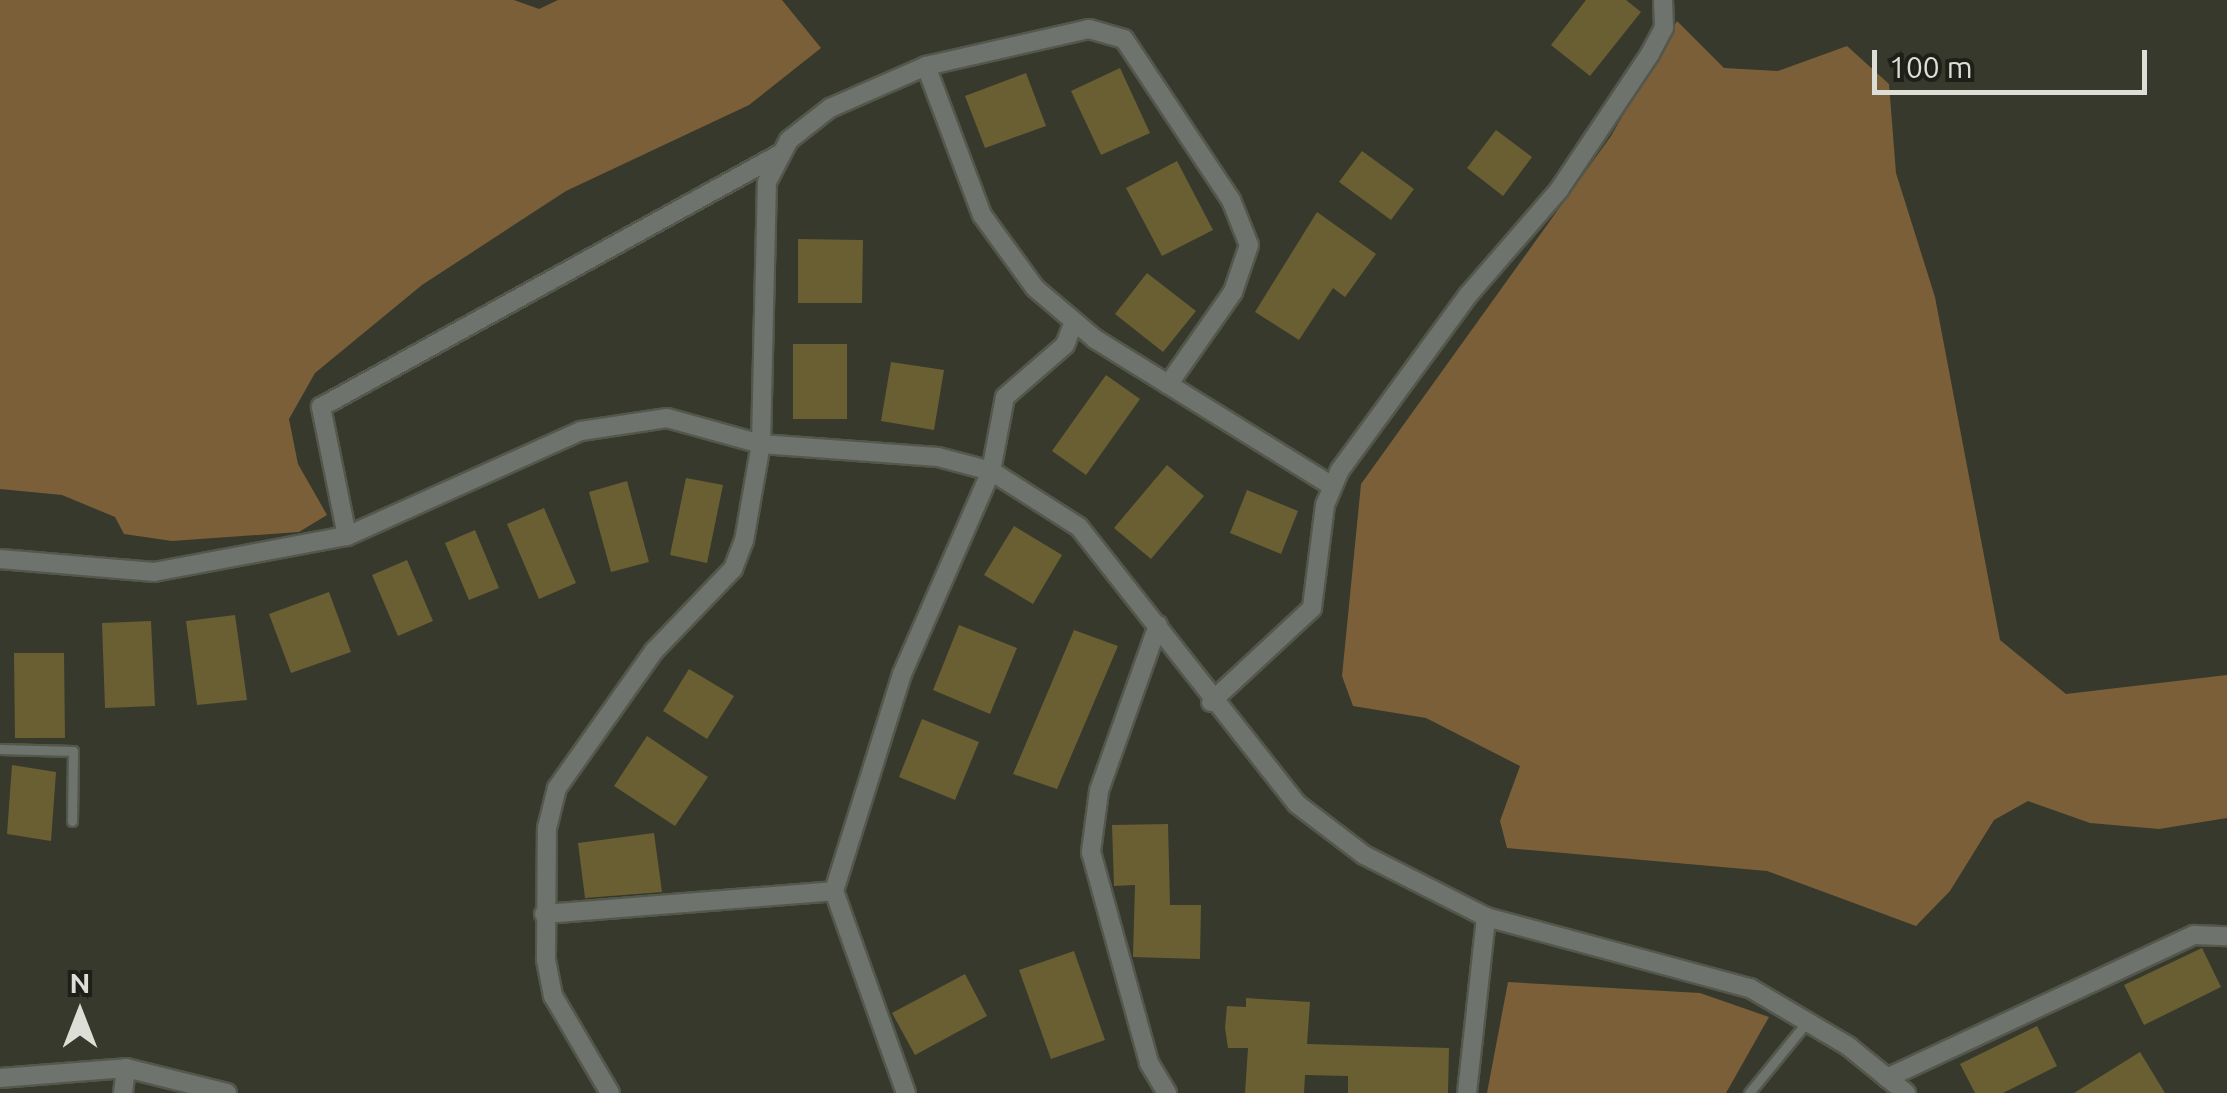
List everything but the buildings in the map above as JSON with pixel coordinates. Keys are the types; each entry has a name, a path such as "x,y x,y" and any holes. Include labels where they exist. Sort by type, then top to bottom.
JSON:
{"street":[{"path":"1210,702 1312,608 1332,486 1468,294 1559,190 1650,54 1664,28 1664,0"},
{"path":"347,536 321,407 780,153 814,117 926,66 1090,29 1135,47 1231,200 1249,246 1232,292 1168,385"},
{"path":"926,66 982,215 1015,265 1073,324 1332,486"},
{"path":"610,1093 554,996 544,914 547,828 557,788 654,652 732,569 760,444 761,245 767,182 780,153"},
{"path":"906,1093 834,891 902,674 991,471 1005,397 1065,345 1073,324"},
{"path":"0,559 154,572 347,536 581,432 667,418 760,444 938,457 991,471 1079,528 1158,625 1210,702 1297,804 1364,856 1486,916 1750,988 1807,1022 1906,1093"},
{"path":"1158,625 1100,791 1091,852 1149,1063 1167,1093"},
{"path":"544,914 834,891"},
{"path":"1467,1093 1486,916"},
{"path":"1887,1078 2194,935 2227,936"},
{"path":"0,1078 126,1068 227,1093"},
{"path":"123,1093 126,1068"}],"lane":[{"path":"0,749 73,751 72,822"},
{"path":"1749,1093 1807,1022"}],"shaded area":[{"path":"0,0 514,0 539,9 558,0 782,0 821,48 749,105 566,191 422,285 315,373 289,419 298,464 327,515 299,532 172,541 124,534 115,517 62,495 0,489"},
{"path":"1677,21 1724,68 1778,71 1847,46 1889,84 1896,173 1935,297 2000,640 2066,694 2227,675 2227,818 2159,829 2090,823 2028,801 1994,820 1950,891 1916,926 1767,871 1507,848 1500,821 1520,766 1426,718 1353,706 1342,676 1361,484 1611,136"},
{"path":"1508,982 1700,993 1769,1017 1726,1093 1487,1093"}]}
